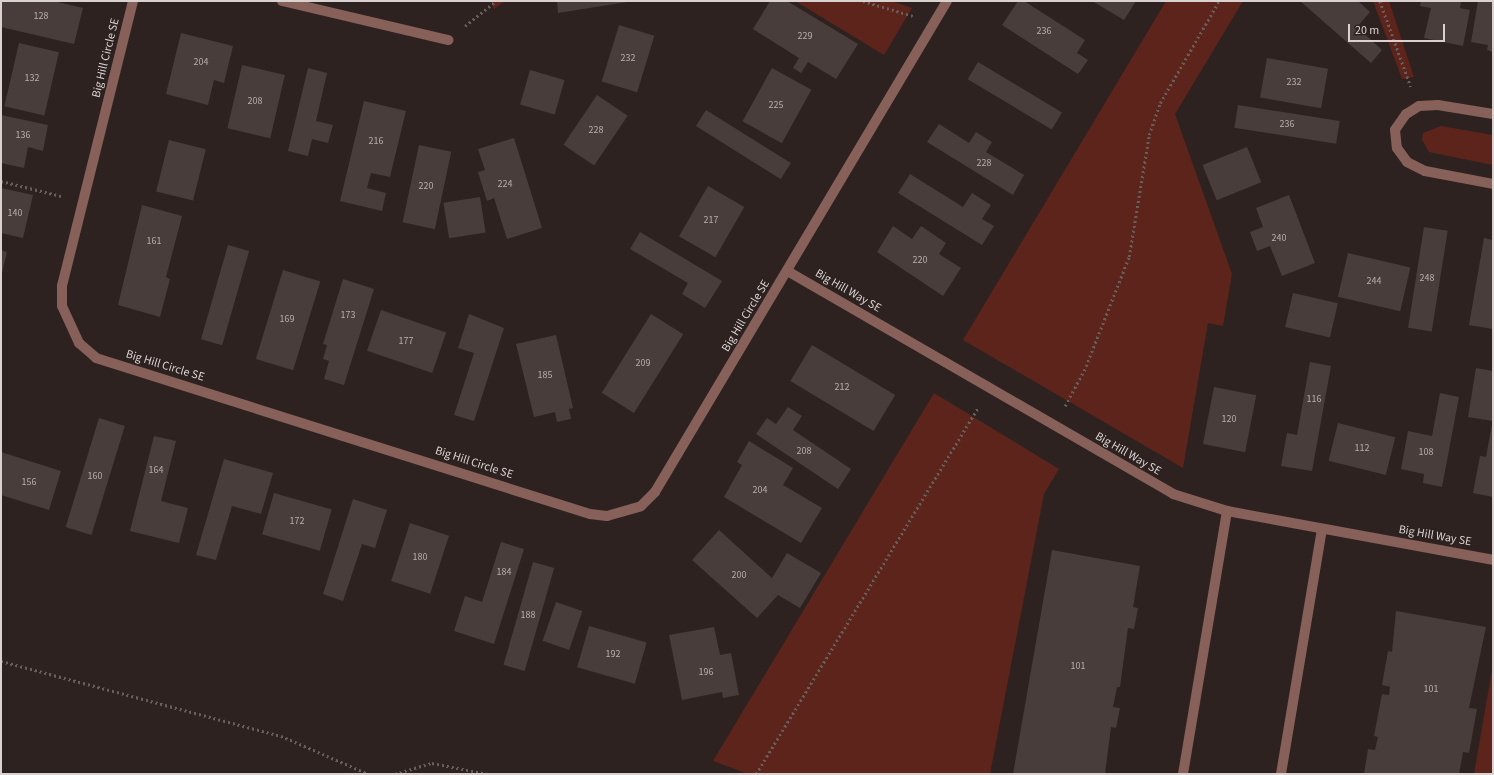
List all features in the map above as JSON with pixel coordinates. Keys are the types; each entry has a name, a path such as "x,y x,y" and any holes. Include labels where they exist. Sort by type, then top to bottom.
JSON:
{"street":[{"name":"Big Hill Circle SE","path":"134,1 62,286 62,306 79,343 96,358 595,515 624,513 641,506 655,492 789,272 947,1"},
{"path":"282,1 448,40"},
{"path":"1493,114 1438,104 1419,106 1406,114 1395,130 1397,148 1407,162 1426,171 1493,184"},
{"name":"Big Hill Way SE","path":"789,272 1173,494 1227,511 1493,560"},
{"path":"1183,774 1227,511"},
{"path":"1281,774 1322,529"}],"path":[{"path":"448,40 496,1"},
{"path":"863,1 934,23"},
{"path":"1054,426 1084,372 1129,257 1149,135 1160,103 1219,1"},
{"path":"1380,1 1419,106"},
{"path":"1,181 83,201"},
{"path":"756,774 989,388"},
{"path":"1,661 280,736 368,774"},
{"path":"395,774 432,763 488,774"}],"shaded area":[{"path":"491,1 505,1 494,9"},
{"path":"795,1 891,1 912,8 884,55"},
{"path":"1166,1 1243,1 1175,114 1232,274 1223,326 1208,323 1183,468 963,340"},
{"path":"1373,1 1389,1 1414,77 1402,79"},
{"path":"1441,126 1493,135 1493,165 1429,152 1422,140 1423,133"},
{"path":"934,393 1059,469 1044,494 990,774 748,774 713,761"},
{"path":"1493,664 1493,774 1474,774"}],"building":[{"path":"1,1 53,1 83,8 74,44 1,27"},
{"path":"557,1 626,1 627,2 558,13"},
{"path":"770,1 787,1 858,44 836,79 808,62 801,73 793,68 799,58 753,29"},
{"path":"1018,1 1024,1 1085,40 1077,53 1088,60 1078,74 1002,25"},
{"path":"1092,1 1136,1 1124,20"},
{"path":"1300,1 1358,1 1370,12 1357,27 1382,50 1371,63"},
{"path":"1421,1 1461,1 1460,8 1470,10 1463,46 1424,38 1431,8 1420,6"},
{"path":"1478,1 1493,1 1493,52 1487,50 1488,45 1471,42"},
{"path":"619,25 654,36 637,92 602,81"},
{"path":"181,33 233,46 224,83 214,80 208,105 166,94"},
{"path":"19,43 59,52 44,116 4,106"},
{"path":"1267,58 1328,69 1321,108 1260,97"},
{"path":"978,62 1062,112 1052,130 968,79"},
{"path":"242,65 285,75 270,138 227,128"},
{"path":"308,68 327,73 316,121 333,125 328,143 312,139 308,156 288,151"},
{"path":"772,68 811,90 782,143 742,121"},
{"path":"530,70 565,80 555,115 520,105"},
{"path":"597,95 628,116 594,165 563,145"},
{"path":"364,101 406,111 390,177 371,173 367,188 386,193 382,211 340,201"},
{"path":"1238,105 1340,121 1336,144 1234,128"},
{"path":"706,110 791,163 781,179 696,126"},
{"path":"1,115 48,125 43,151 28,147 24,168 1,163"},
{"path":"939,124 969,143 976,132 992,142 986,152 1024,175 1013,195 927,142"},
{"path":"514,138 542,228 507,239 494,198 487,201 478,172 485,170 478,149"},
{"path":"169,140 206,149 193,201 156,191"},
{"path":"419,145 451,152 435,229 403,222"},
{"path":"1247,147 1261,182 1217,200 1202,165"},
{"path":"910,174 963,207 972,193 991,205 982,219 994,226 982,245 898,193"},
{"path":"708,186 744,207 715,257 679,236"},
{"path":"1,188 33,195 23,238 1,233"},
{"path":"1289,195 1315,263 1282,276 1270,246 1257,251 1250,232 1263,227 1256,208"},
{"path":"480,197 486,233 449,238 443,203"},
{"path":"142,205 182,216 166,277 170,279 160,317 118,305"},
{"path":"893,226 912,239 921,226 946,243 939,254 961,268 943,296 877,252"},
{"path":"1424,227 1448,231 1432,331 1408,328"},
{"path":"640,232 722,281 705,308 682,294 688,283 630,249"},
{"path":"1484,238 1493,240 1493,329 1469,325"},
{"path":"228,245 249,251 222,345 201,339"},
{"path":"1,250 7,252 2,273 1,273"},
{"path":"1348,253 1410,267 1400,311 1338,297"},
{"path":"283,270 320,281 293,370 256,359"},
{"path":"343,279 374,289 344,385 324,379 329,361 323,359 327,345 323,344"},
{"path":"1293,293 1338,303 1330,337 1285,327"},
{"path":"381,310 446,332 432,373 367,351"},
{"path":"469,314 504,328 474,421 454,415 474,353 458,348"},
{"path":"651,314 683,334 634,413 602,393"},
{"path":"556,335 573,408 569,409 571,419 557,422 555,412 534,417 516,344"},
{"path":"812,345 895,395 874,431 790,381"},
{"path":"1310,362 1331,366 1312,471 1281,466 1287,433 1297,435"},
{"path":"1476,368 1493,371 1493,421 1468,417"},
{"path":"1214,387 1256,395 1245,452 1203,444"},
{"path":"1440,393 1459,397 1442,487 1423,483 1424,474 1401,469 1408,431 1432,436"},
{"path":"788,407 802,416 793,430 851,469 838,489 756,434 767,418 776,424"},
{"path":"99,418 125,426 91,535 66,527"},
{"path":"1338,423 1395,437 1386,475 1329,461"},
{"path":"1492,424 1493,497 1473,493 1480,456 1486,457"},
{"path":"154,436 176,441 161,501 188,508 179,543 130,531"},
{"path":"749,441 793,468 783,485 822,508 801,543 724,497 742,465 737,462"},
{"path":"1,452 61,471 49,510 1,495"},
{"path":"224,459 273,473 261,514 232,506 216,560 196,555"},
{"path":"274,493 332,510 320,551 262,534"},
{"path":"353,499 387,510 375,548 362,544 343,601 323,594"},
{"path":"410,523 449,536 430,594 391,581"},
{"path":"719,530 772,578 787,553 821,573 800,608 778,595 757,618 692,560"},
{"path":"501,542 524,549 494,644 454,631 465,596 482,602"},
{"path":"1052,550 1140,566 1133,607 1138,608 1134,629 1128,628 1120,687 1117,687 1113,707 1120,708 1116,728 1111,727 1105,774 1013,774"},
{"path":"533,562 554,568 525,671 504,665"},
{"path":"556,602 582,611 569,650 543,641"},
{"path":"1396,611 1486,627 1469,708 1477,709 1469,753 1463,752 1459,774 1364,774 1368,749 1375,750 1378,737 1374,736 1382,694 1389,695 1390,687 1382,685 1388,651 1392,652"},
{"path":"589,626 647,643 635,684 577,667"},
{"path":"714,627 720,655 731,653 739,695 723,698 722,692 682,700 669,635"}]}
